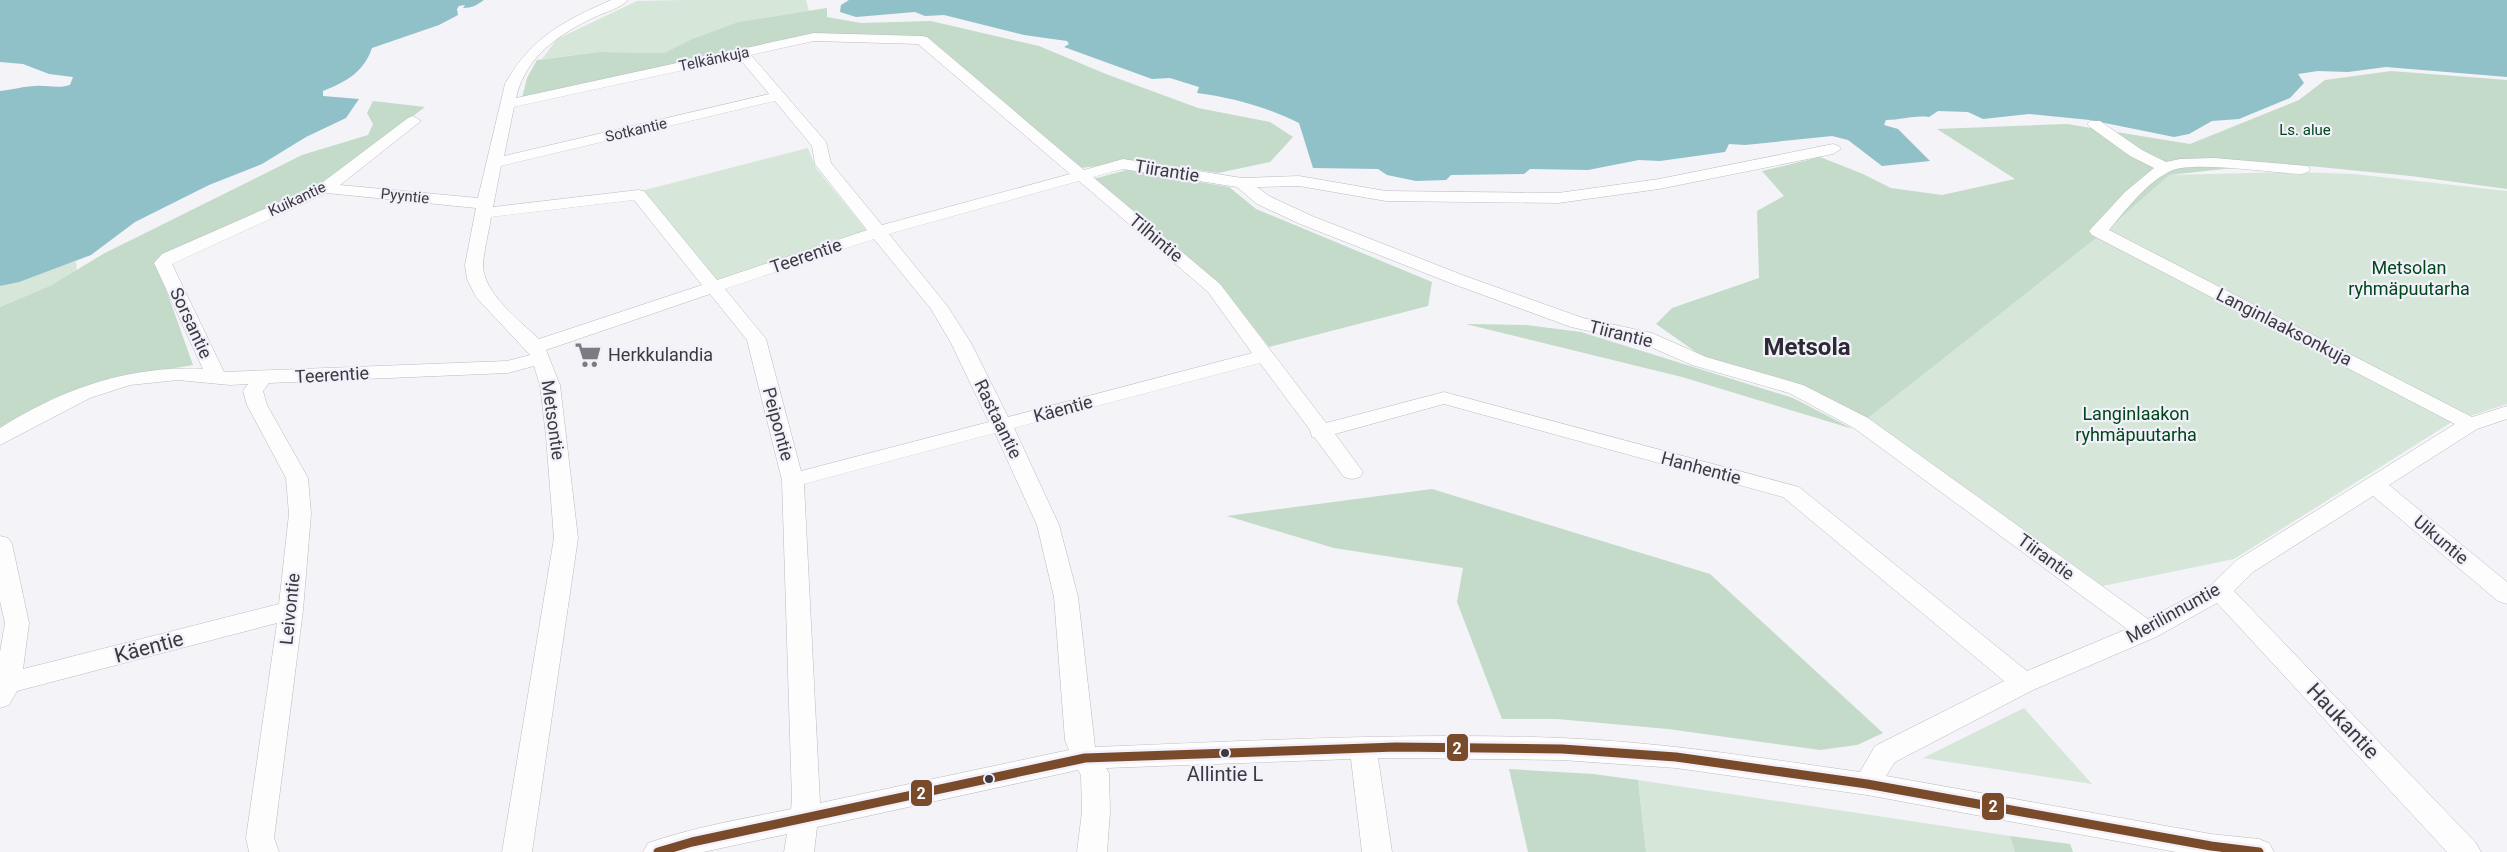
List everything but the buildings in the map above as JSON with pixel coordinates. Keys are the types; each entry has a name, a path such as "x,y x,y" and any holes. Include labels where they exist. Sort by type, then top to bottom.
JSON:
{"street":[{"name":"Metsontie","path":"517,852 566,538 550,385 538,353 483,293 476,279 474,266 484,208 512,84 518,71 546,38 622,0"},
{"name":"Telkänkuja","path":"508,104 814,37 922,40"},
{"name":"Tilhintie","path":"922,40 1214,288 1352,472"},
{"name":"Rastaantie","path":"742,53 820,145 823,164 939,307 961,343 1002,426 1050,535 1066,597 1080,740 1085,758 1095,773 1096,812 1092,852"},
{"name":"Sotkantie","path":"495,164 778,96"},
{"name":"Kuikantie","path":"168,258 324,188 413,121"},
{"path":"2095,124 2136,153 2166,168 2196,163 2302,169"},
{"path":"1242,183 1299,181 1386,195 1432,198 1558,198 1659,184 1833,149"},
{"name":"Tiirantie","path":"1080,175 1124,164 1242,183 1263,200 1306,220 1459,280 1578,323 1645,337 1699,361 1796,389 1861,423 2147,631"},
{"name":"Langinlaaksonkuja","path":"2166,168 2153,176 2098,231 2470,424"},
{"name":"Teerentie","path":"0,438 62,402 118,382 174,373 223,378 263,378 508,367 538,353 714,287 877,232 1080,175"},
{"name":"Pyyntie","path":"324,188 484,208"},
{"name":"Peipontie","path":"484,208 638,195 756,339 793,480 806,800 799,852"},
{"name":"Sorsantie","path":"168,258 163,263 223,378"},
{"name":"Käentie","path":"793,480 1263,356"},
{"name":"Leivontie","path":"263,378 253,391 257,405 297,478 300,514 291,610 260,838 264,852"},
{"name":"Hanhentie","path":"1320,432 1444,398 1791,492 2024,683"},
{"name":"Merilinnuntie","path":"1867,784 1885,754 2024,683 2147,631 2220,591 2245,566 2470,424 2507,412"},
{"name":"Uikuntie","path":"2374,485 2507,595"},
{"path":"0,544 17,623 4,691"},
{"name":"Haukantie","path":"2220,591 2466,852"},
{"name":"Käentie","path":"4,691 291,610"},
{"path":"1363,747 1377,852"},
{"path":"658,852 692,842 1085,758 1363,747 1562,749 1676,757 1867,784 2212,849 2259,852"}],"green space":[{"path":"806,0 809,11 738,22 692,39 664,53 599,52 542,59 557,39 637,1"},
{"path":"827,8 827,17 861,23 931,21 1039,46 1198,108 1270,122 1293,137 1270,162 1218,173 1138,161 1081,168 927,37 807,36 522,98 527,78 537,60 599,52 664,53 692,39 738,22"},
{"name":"Ls. alue","path":"2391,71 2507,80 2507,189 2411,176 2279,163 2169,175 2109,228 1868,418 1791,381 1703,357 1656,324 1672,308 1759,278 1757,211 1784,196 1762,171 1820,157 1891,188 1942,195 2015,179 1937,129 2067,124 2190,144 2299,100 2325,80"},
{"path":"373,101 425,107 320,187 157,264 193,365 133,375 0,432 0,307 52,285 103,254 302,155 368,135 373,124 367,113"},
{"path":"808,148 816,168 867,231 718,281 641,191"},
{"path":"1127,170 1229,187 1256,209 1432,282 1428,306 1269,347 1221,285 1093,179"},
{"name":"Metsolan ryhmäpuutarha","path":"2292,172 2354,174 2507,191 2507,404 2464,418 2106,231 2155,181 2169,175"},
{"name":"Langinlaakon ryhmäpuutarha","path":"2099,236 2455,420 2234,559 2103,586 1868,418"},
{"path":"76,261 77,272 0,307 0,286"},
{"path":"1466,324 1526,325 1581,332 1793,398 1853,429 1682,377"},
{"path":"1432,489 1710,574 1883,733 1857,745 1820,750 1668,729 1557,719 1502,719 1457,602 1463,568 1334,548 1227,516"},
{"path":"2024,708 2092,784 1923,758"},
{"path":"1509,769 1593,774 1638,780 1646,852 1528,852"},
{"path":"1638,780 2010,836 2015,852 1646,852"},
{"path":"2010,836 2070,844 2073,852 2015,852"}],"water":[{"path":"0,0 484,0 469,7 459,6 458,15 439,25 372,48 359,70 339,84 323,91 323,96 359,99 346,118 306,137 262,164 209,185 135,222 91,255 19,282 0,286 0,91 31,86 65,86 70,85 73,77 49,74 23,64 0,62"},
{"path":"849,0 2507,0 2507,77 2386,67 2348,72 2318,71 2298,74 2304,83 2290,98 2239,119 2212,121 2189,134 2174,137 2090,120 2029,114 1983,119 1968,112 1938,111 1929,117 1886,120 1884,125 1898,129 1930,161 1882,166 1848,140 1832,136 1745,145 1729,144 1725,152 1660,161 1639,160 1588,170 1530,169 1524,174 1451,175 1446,180 1416,181 1387,175 1378,169 1313,168 1299,123 1250,104 1197,93 1199,87 1170,78 1152,79 1064,47 1069,44 1067,41 1024,35 944,15 925,16 915,12 856,17 840,12 841,5"}],"transit line":[{"name":"2","path":"658,852 692,842 1085,758 1396,747 1562,749 1676,757 1867,784 2211,846 2259,852"}],"place":[{"name":"Herkkulandia","path":"588,355"},
{"name":"Allintie L","path":"1225,753"}],"district":[{"name":"Metsola","path":"1807,347"}]}
